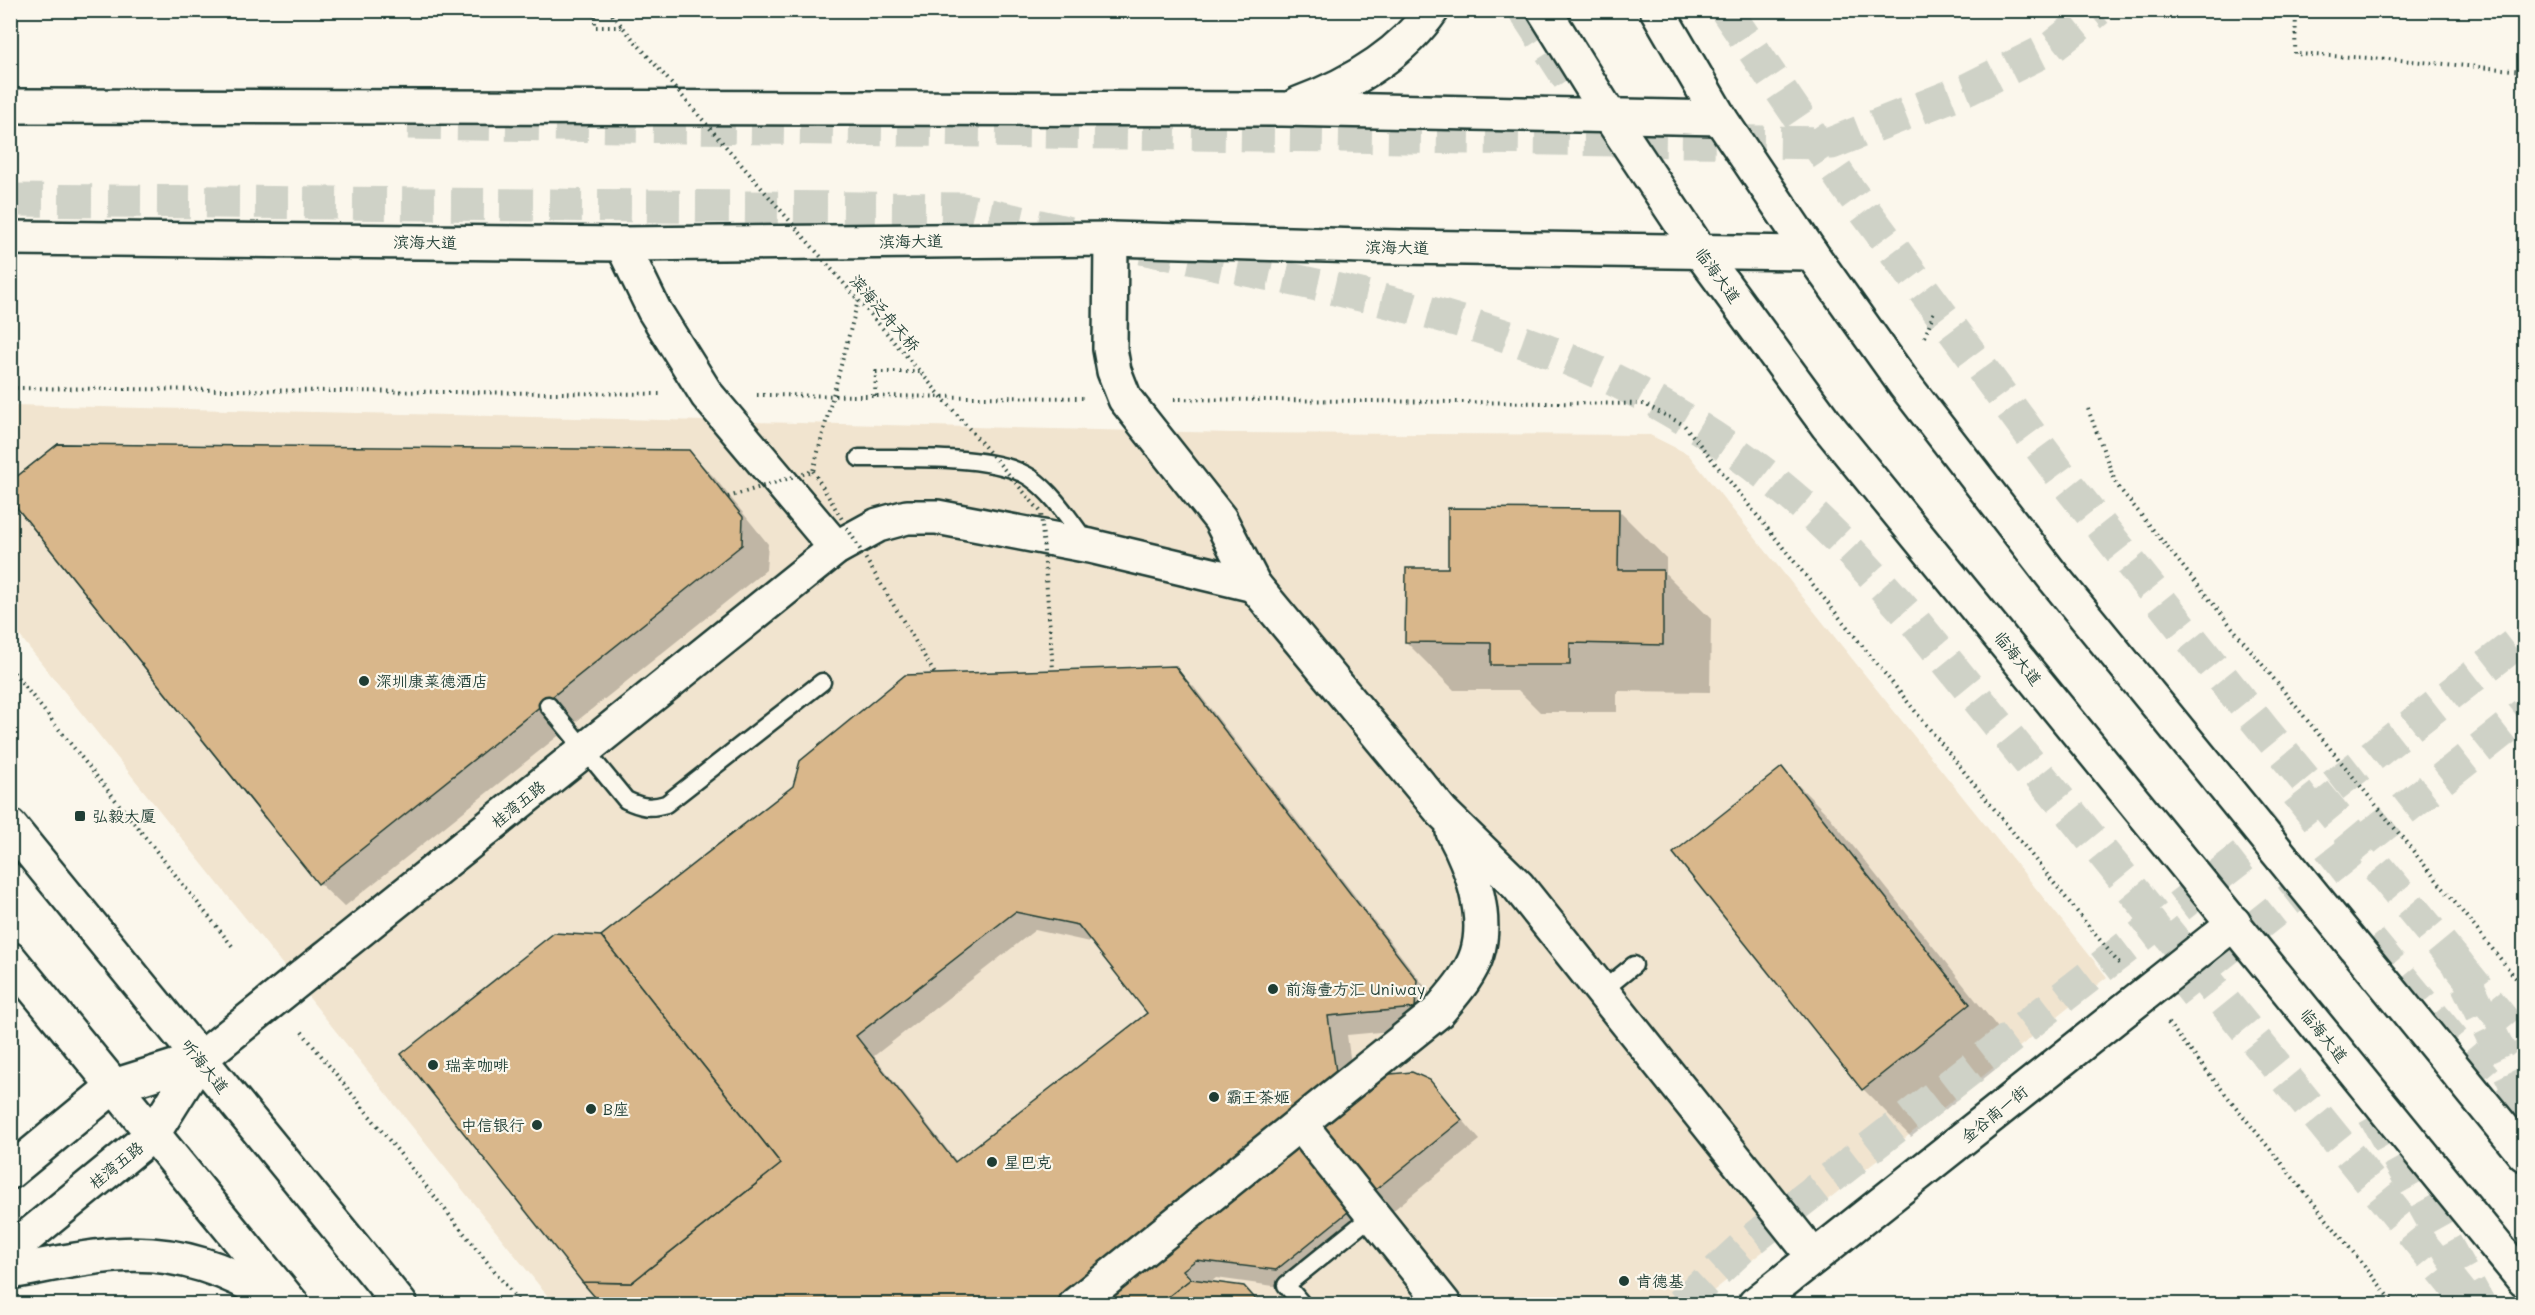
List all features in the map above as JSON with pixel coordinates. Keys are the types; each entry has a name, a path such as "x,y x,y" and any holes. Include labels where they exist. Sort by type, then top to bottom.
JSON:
{"main road":[{"path":"1282,110 1326,94 1373,68 1418,30 1432,10"},
{"name":"临海大道","path":"1544,10 1611,118 1701,253 1827,425 2524,1280"},
{"path":"1657,10 1720,118 1811,253 1905,386 2054,578 2524,1154"},
{"path":"10,106 1282,110 1475,112 1611,118 1720,118"},
{"name":"滨海大道","path":"10,238 622,244 1111,239 1701,253 1811,253"},
{"path":"1111,239 1110,349 1114,371 1125,399 1220,519 1254,585 1442,812 1518,886 1814,1257"},
{"path":"622,244 654,310 706,395 836,548"},
{"name":"桂湾五路","path":"10,1251 153,1134 200,1059 836,548 878,525 908,517 937,517 1090,546 1254,585"},
{"path":"1076,1305 1438,1012 1460,987 1477,953 1480,928 1477,894 1468,860 1442,812"},
{"name":"听海大道","path":"10,826 400,1305"},
{"name":"金谷南一街","path":"1755,1305 2234,923"},
{"path":"10,960 292,1305"},
{"name":"桂湾五路","path":"10,1172 114,1086 200,1059"},
{"path":"1300,1124 1444,1305"},
{"path":"10,1272 116,1254 186,1259 228,1274 282,1305"}],"lane":[{"path":"859,458 980,462 1007,466 1031,478 1048,493 1090,546"},
{"path":"548,705 626,800 640,807 653,808 666,804 822,682"},
{"path":"1602,991 1634,965"},
{"path":"1302,1305 1286,1285 1373,1215"}],"path":[{"path":"595,10 595,27 622,27"},
{"name":"滨海泛舟天桥","path":"608,10 1041,512 1053,670"},
{"path":"2296,10 2295,54 2524,71"},
{"path":"859,300 813,471 935,674"},
{"path":"1925,337 1934,311"},
{"path":"875,396 876,372 920,372"},
{"path":"10,388 1644,404 1684,425 2395,1305"},
{"path":"2088,409 2116,484 2524,988"},
{"path":"728,497 813,471"},
{"path":"10,668 233,947"},
{"path":"302,1032 521,1305"},
{"path":"115,1305 146,1305"}],"shaded area":[{"path":"11,405 1232,433 1650,435 1688,454 2107,977 1697,1304 554,1304 11,625"}],"building":[{"path":"58,444 160,446 416,766 354,816 265,818 10,499 10,482"},
{"name":"深圳康莱德酒店","path":"58,444 689,450 743,517 742,545 318,884 10,499 10,482"},
{"path":"1448,508 1619,509 1618,570 1663,570 1663,645 1570,643 1570,665 1491,665 1491,643 1405,642 1406,568 1448,568"},
{"name":"前海壹方汇 Uniway","path":"1175,666 1417,980 1415,1008 1328,1016 1337,1079 1412,1072 1430,1080 1462,1120 1276,1270 1196,1260 1183,1270 1191,1279 1159,1304 601,1304 582,1282 631,1283 781,1164 601,936 793,786 800,761 905,675","holes":["1015,912 1078,925 1147,1013 955,1162 856,1036"]},
{"path":"1782,767 1970,1004 1862,1090 1673,853"},
{"name":"B座","path":"554,933 601,936 781,1164 631,1283 582,1282 401,1054"},
{"path":"1191,1279 1244,1286 1260,1304 1159,1304"}],"tunnel":[{"path":"1524,10 1570,81"},
{"path":"1726,10 1844,183 2068,485 2264,730 2457,963 2524,1102"},
{"path":"408,123 1832,143 1968,89 2052,47 2098,10"},
{"path":"10,200 963,209 1071,233"},
{"path":"1142,248 1389,302 1511,338 1569,360 1624,385 1698,427 1746,459 1811,513 1838,539 1914,621 2470,1304"},
{"path":"1681,1304 1745,1245 2524,637"},
{"path":"2173,992 2524,714"},
{"path":"2370,940 2524,1126"},
{"path":"2457,963 2524,1046"},
{"path":"2374,1115 2479,1304"}],"place":[{"name":"深圳康莱德酒店","path":"364,681"},
{"name":"弘毅大厦","path":"80,816"},
{"name":"前海壹方汇 Uniway","path":"1273,989"},
{"name":"瑞幸咖啡","path":"433,1065"},
{"name":"霸王茶姬","path":"1214,1097"},
{"name":"B座","path":"591,1109"},
{"name":"中信银行","path":"537,1125"},
{"name":"星巴克","path":"992,1162"},
{"name":"肯德基","path":"1624,1281"}]}
